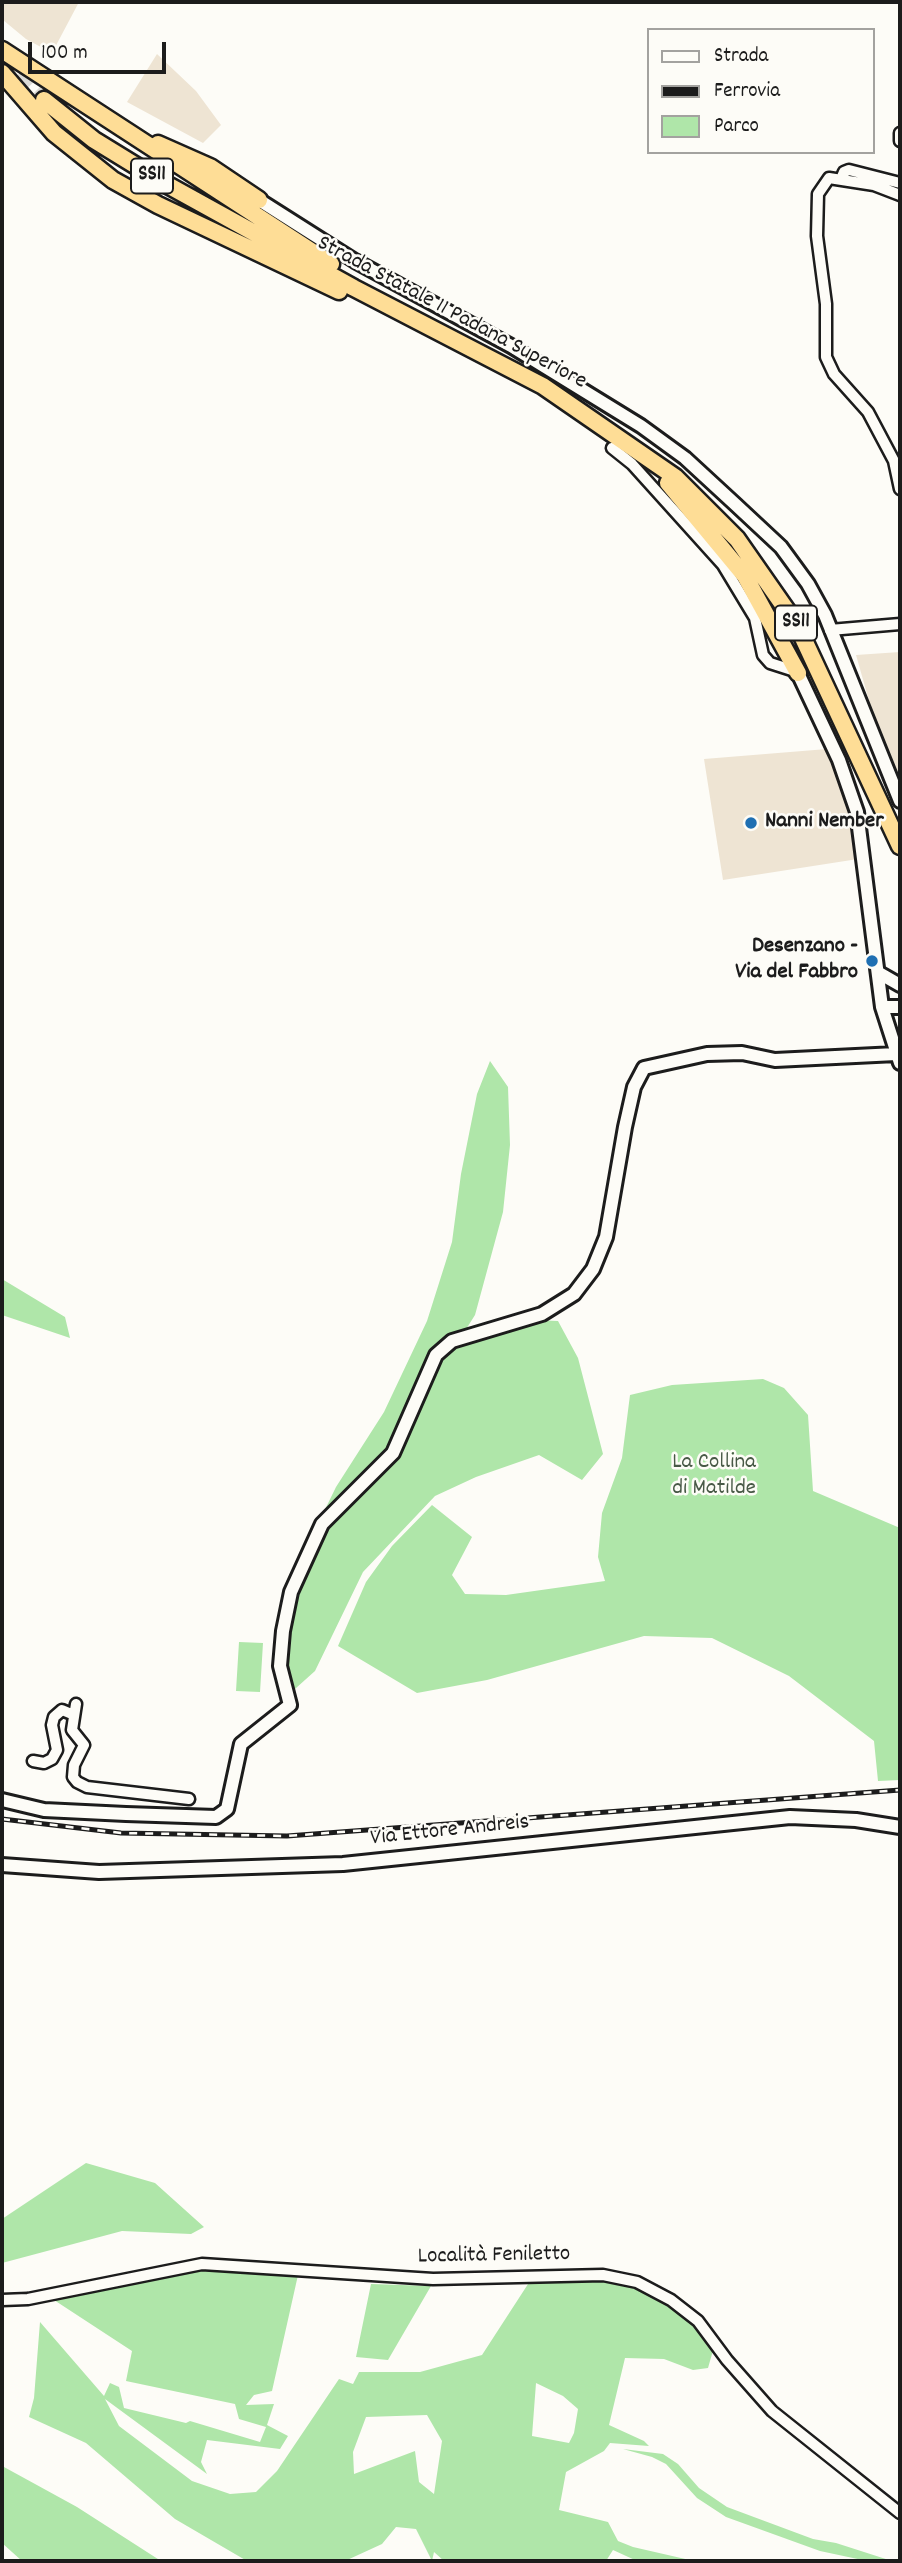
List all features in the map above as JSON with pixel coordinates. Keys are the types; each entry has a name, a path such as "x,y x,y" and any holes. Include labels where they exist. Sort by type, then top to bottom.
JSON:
{"highway":[{"path":"2,50 349,276 485,347 521,373"},
{"path":"2,74 66,145 128,189 452,347 521,373"},
{"name":"Strada Statale 11 Padana Superiore","path":"44,100 87,135 164,183 354,288 521,373 630,443 702,501 754,560 813,656 900,846"},
{"path":"95,111 210,167 259,200"},
{"path":"630,443 729,553 798,673"}],"street":[{"path":"900,133 900,141"},
{"path":"841,178 844,172 849,170 900,183"},
{"path":"900,195 874,185 829,178 817,199 817,236 826,304 825,357 834,374 868,412 894,461 900,489"},
{"path":"259,200 355,261 512,346 641,426 685,458 781,547 808,584 830,630 900,801"},
{"path":"2,1800 44,1810 126,1814 216,1817 227,1809 241,1744 290,1705 280,1666 283,1631 291,1592 322,1524 393,1453 436,1355 452,1341 542,1314 574,1294 593,1269 606,1237 634,1087 644,1068 708,1054 742,1053 775,1060 898,1059 883,1007 857,812 839,760 798,673 770,663 763,655 755,618 723,565 654,488 612,448"},
{"path":"830,630 900,624"},
{"path":"879,973 900,985"},
{"path":"883,1007 900,992"},
{"path":"883,1007 900,1007"},
{"path":"76,1704 72,1730 84,1745 74,1765 73,1777 78,1782 87,1787 189,1799"},
{"path":"33,1761 44,1763 52,1759 57,1750 52,1725 54,1717 62,1710 74,1715"},
{"name":"Via Ettore Andreis","path":"2,1865 99,1872 343,1864 790,1817 856,1820 900,1827"},
{"name":"Località Feniletto","path":"2,2300 28,2299 202,2264 433,2279 603,2275 637,2282 671,2300 698,2322 772,2411 900,2514"}],"shaded area":[{"path":"2,2 79,2 52,53 26,39 3,20"},
{"path":"157,54 196,91 221,125 203,143 127,102"},
{"path":"900,652 900,793 892,781 856,655"},
{"path":"827,749 851,812 858,859 723,880 704,759"}],"green space":[{"path":"490,1061 508,1087 510,1145 503,1212 475,1315 463,1334 509,1319 558,1321 578,1358 603,1454 582,1480 539,1455 476,1477 435,1496 363,1572 315,1671 286,1697 281,1690 293,1575 336,1487 384,1412 427,1321 452,1242 461,1174 477,1094"},
{"path":"2,1279 65,1317 70,1338 2,1315"},
{"name":"La Collina di Matilde","path":"763,1379 784,1388 808,1415 813,1491 900,1528 900,1780 878,1781 874,1741 789,1676 712,1638 644,1636 487,1680 417,1693 338,1646 366,1582 392,1546 432,1505 472,1537 452,1575 465,1594 506,1595 605,1581 598,1557 602,1513 622,1458 630,1395 672,1385"},
{"path":"239,1642 263,1643 260,1692 236,1691"},
{"path":"86,2163 155,2183 204,2227 191,2234 122,2231 2,2263 2,2219"},
{"path":"202,2271 298,2275 272,2391 254,2395 246,2405 274,2404 267,2425 288,2436 280,2449 207,2440 201,2462 207,2474 105,2399 119,2426 192,2481 230,2494 256,2492 277,2471 339,2379 353,2384 359,2372 420,2372 482,2355 530,2281 612,2279 640,2289 680,2309 700,2325 714,2347 708,2368 693,2370 664,2359 625,2358 609,2425 644,2441 649,2446 610,2443 604,2451 566,2472 559,2510 608,2522 618,2541 633,2547 694,2561 637,2561 613,2550 606,2561 444,2561 434,2552 432,2561 416,2529 396,2527 382,2544 345,2561 247,2561 175,2519 86,2443 29,2417 34,2398 40,2322 104,2396 110,2383 119,2387 124,2408 186,2423 190,2421 260,2442 266,2427 239,2419 235,2404 126,2381 132,2351 54,2300","holes":["536,2383 563,2396 578,2409 574,2433 569,2443 532,2436","427,2415 442,2441 434,2494 419,2482 415,2451 354,2474 353,2452 366,2417"]},
{"path":"371,2284 431,2286 388,2360 356,2357"},
{"path":"623,2449 663,2454 678,2464 699,2488 727,2507 813,2539 836,2543 892,2561 867,2561 820,2551 726,2517 697,2498 666,2464"},
{"path":"4,2467 77,2507 161,2561 22,2561 2,2543"}],"tunnel":[{"path":"2,57 44,100"}],"railway":[{"path":"2,1819 121,1833 287,1836 900,1790"}],"place":[{"name":"Nanni Nember","path":"751,823"},
{"name":"Desenzano - Via del Fabbro","path":"872,961"}]}
